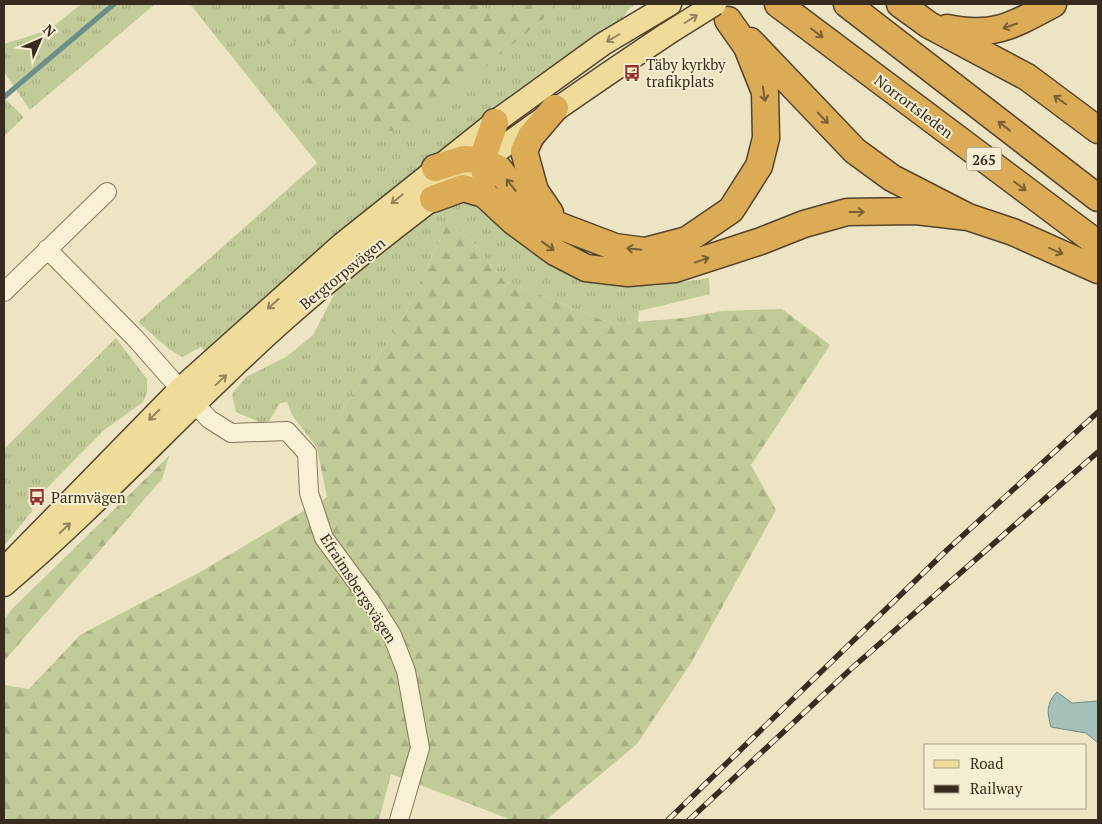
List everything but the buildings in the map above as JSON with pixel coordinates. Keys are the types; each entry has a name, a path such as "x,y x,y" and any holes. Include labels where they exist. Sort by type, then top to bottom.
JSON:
{"highway":[{"name":"Norrortsleden","path":"778,4 1098,244"},
{"name":"265","path":"847,4 1098,198"},
{"path":"900,4 929,24 1027,77 1098,130"},
{"path":"929,24 970,33 1010,27 1053,4"},
{"path":"718,9 855,151 892,178 968,218"},
{"path":"435,168 464,158 482,160 499,169 525,203 544,220 576,234 615,247 645,251 687,240 730,210 759,166 766,138 765,92 747,47 718,9"},
{"path":"555,108 531,136 524,151 535,191 554,219 576,234"},
{"path":"495,122 482,160 489,186 513,221"},
{"path":"433,198 463,188 484,194 513,221 555,252 586,268 628,272 676,269 804,224 847,212 916,211 968,218 1013,232 1098,270"}],"main road":[{"name":"Bergtorpsvägen","path":"4,585 187,397 342,244 495,122 603,44 662,9"},
{"name":"Bergtorpsvägen","path":"4,569 187,397 433,198 555,108 668,34 718,9"}],"street":[{"path":"4,292 107,192"},
{"path":"48,249 135,338 187,397"},
{"name":"Efraimsbergsvägen","path":"187,397 209,419 231,433 287,431 306,453 309,493 324,538 372,603 392,635 406,671 420,748 398,820"}],"green space":[{"path":"81,4 155,4 30,110 4,72 4,44 49,30"},
{"path":"190,4 635,4 627,11 619,26 206,352 201,347 182,357 169,349 138,322 317,163"},
{"path":"272,4 477,4 501,16 517,4 556,4 550,13 412,128 377,133 337,99 296,76 349,31 335,14 303,37 278,50 257,35"},
{"path":"4,98 24,117 4,136"},
{"path":"461,198 476,200 619,282 655,286 709,278 710,294 639,311 638,322 613,324 504,281 471,240 448,222 405,316 317,448 292,415 287,402 280,403 269,421 261,423 236,412 232,394 246,377 286,357 313,335 337,289 435,212"},
{"path":"448,222 471,240 504,281 613,324 683,318 722,311 782,309 830,345 751,465 776,510 691,663 637,744 546,820 512,820 391,774 379,820 4,820 4,685 29,689 80,635 202,571 327,497 317,448 405,316"},
{"path":"116,338 147,379 147,393 143,402 103,431 46,489 37,487 27,501 33,510 4,546 4,449"},
{"path":"169,456 162,479 4,661 4,620 12,609"}],"water":[{"path":"1057,692 1072,703 1098,701 1098,743 1086,733 1051,727 1048,708 1053,696"}],"waterway":[{"path":"4,97 114,4"}],"railway":[{"path":"668,820 947,550 1098,412"},
{"path":"689,820 852,668 1098,452"}],"place":[{"name":"Täby kyrkby trafikplats","path":"632,73"},
{"name":"Parmvägen","path":"37,497"}]}
